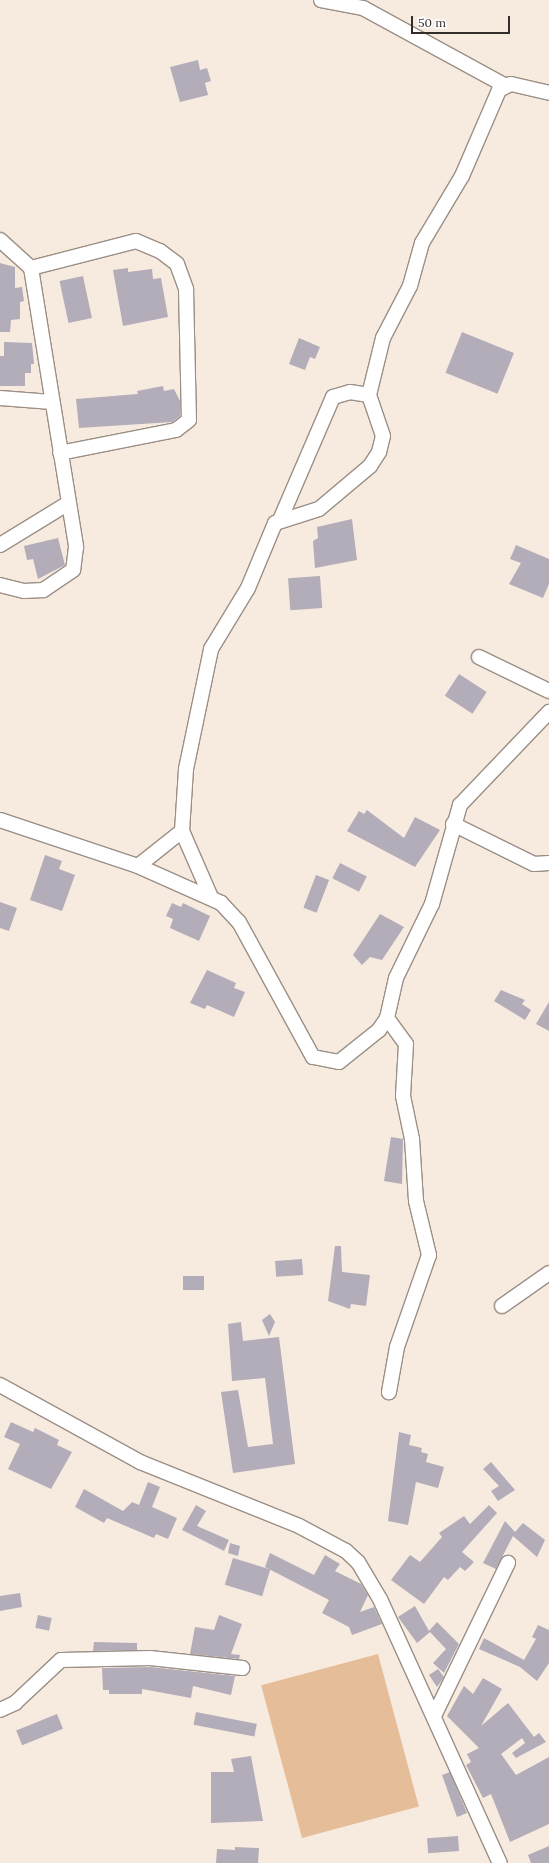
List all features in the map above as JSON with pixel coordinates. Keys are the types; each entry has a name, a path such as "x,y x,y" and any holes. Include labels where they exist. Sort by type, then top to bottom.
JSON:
{"street":[{"path":"321,0 369,11 504,85 549,92"},
{"path":"210,895 182,831 186,769 211,649 248,588 270,528 280,520 319,509 370,466 379,452 384,436 369,395 383,338 410,286 422,243 462,176 504,85"},
{"path":"0,240 31,268 67,504 76,547 71,573 34,592 0,584"},
{"path":"31,268 136,241 160,250 177,264 186,289 189,420 176,430 60,453"},
{"path":"280,520 333,397 350,392 369,395"},
{"path":"0,398 52,402"},
{"path":"0,545 67,504"},
{"path":"479,657 549,691"},
{"path":"0,820 138,866 210,895 239,922 313,1057 326,1062 345,1060 379,1030 387,1018 396,978 432,904 453,824 464,799 549,712"},
{"path":"453,824 534,864 549,863"},
{"path":"138,866 182,831"},
{"path":"387,1018 406,1044 403,1096 412,1139 416,1201 429,1255 396,1347 389,1392"},
{"path":"502,1306 549,1273"},
{"path":"0,1385 147,1466 299,1526 346,1551 358,1562 380,1599 435,1714 500,1863"},
{"path":"435,1714 508,1563"},
{"path":"0,1710 15,1703 62,1660 150,1658 242,1668"}],"shaded area":[{"path":"378,1654 419,1807 302,1838 261,1685"}],"building":[{"path":"198,60 200,70 207,68 211,81 205,83 208,95 180,102 170,67"},
{"path":"0,263 15,267 15,288 22,287 24,301 20,302 20,319 11,320 10,332 0,332"},
{"path":"128,268 128,272 152,269 153,279 161,278 168,317 123,326 113,270"},
{"path":"83,276 92,318 68,323 60,281"},
{"path":"462,332 514,353 497,394 446,373"},
{"path":"299,338 320,347 315,359 310,357 305,370 289,364"},
{"path":"4,342 32,343 34,364 31,364 31,373 25,373 25,386 0,386 0,356 4,356"},
{"path":"163,386 164,391 174,389 180,401 180,416 172,422 79,428 76,399 138,394 137,391"},
{"path":"352,519 357,560 315,568 313,541 318,538 317,527"},
{"path":"58,538 65,565 38,579 33,559 27,560 24,546"},
{"path":"516,545 549,559 549,584 543,598 509,584 521,563 510,559"},
{"path":"320,576 322,608 290,610 288,578"},
{"path":"459,674 487,692 473,714 445,696"},
{"path":"367,810 404,838 415,817 440,830 415,867 347,831 359,811 364,814"},
{"path":"45,855 62,861 59,869 75,875 62,911 30,900"},
{"path":"340,863 367,877 359,892 332,878"},
{"path":"316,875 329,880 317,913 303,908"},
{"path":"0,902 17,908 9,931 0,928"},
{"path":"172,903 181,907 183,903 210,916 199,941 170,928 173,919 166,916"},
{"path":"380,914 404,927 382,960 370,957 362,965 353,955"},
{"path":"207,970 236,983 234,988 245,992 234,1017 207,1005 205,1009 190,1003"},
{"path":"501,990 525,1000 522,1004 531,1010 525,1020 494,1001"},
{"path":"549,1002 549,1031 536,1024"},
{"path":"391,1137 403,1139 402,1184 384,1181"},
{"path":"335,1246 341,1246 342,1272 370,1275 366,1306 351,1304 350,1309 328,1301"},
{"path":"302,1259 303,1275 276,1277 275,1261"},
{"path":"183,1276 204,1276 204,1290 183,1290"},
{"path":"270,1314 275,1322 269,1336 262,1320"},
{"path":"241,1322 243,1341 279,1337 295,1464 233,1473 221,1392 238,1390 248,1447 273,1444 265,1378 232,1381 228,1324"},
{"path":"11,1422 33,1432 35,1428 59,1440 57,1445 72,1452 51,1489 8,1469 20,1444 4,1437"},
{"path":"399,1432 411,1435 409,1445 422,1448 421,1452 428,1454 426,1462 444,1467 438,1488 416,1482 408,1525 388,1521"},
{"path":"491,1462 515,1490 498,1501 491,1491 499,1486 483,1469"},
{"path":"148,1482 160,1487 152,1507 177,1518 168,1539 156,1534 154,1538 107,1518 104,1523 75,1507 84,1489 123,1511 132,1502 139,1505"},
{"path":"196,1505 206,1511 197,1526 229,1540 224,1551 182,1530"},
{"path":"489,1505 497,1513 462,1552 474,1562 465,1571 460,1567 448,1580 444,1577 424,1604 391,1580 410,1555 420,1562 442,1537 439,1533 464,1516 470,1524"},
{"path":"505,1521 515,1532 523,1523 545,1540 537,1557 513,1536 496,1569 483,1563"},
{"path":"230,1543 240,1546 238,1556 228,1553"},
{"path":"270,1553 314,1575 325,1555 340,1564 335,1571 361,1584 368,1595 360,1612 374,1607 382,1624 352,1635 349,1627 322,1613 329,1600 265,1567"},
{"path":"233,1558 270,1569 262,1596 225,1585"},
{"path":"20,1593 22,1607 0,1611 0,1596"},
{"path":"415,1606 429,1631 437,1622 459,1644 444,1673 433,1663 446,1649 430,1632 417,1643 398,1617"},
{"path":"38,1615 52,1618 49,1631 35,1628"},
{"path":"219,1615 242,1624 231,1654 240,1655 239,1659 190,1654 195,1627 214,1630"},
{"path":"538,1625 549,1630 549,1663 537,1681 520,1667 479,1649 484,1638 524,1660 536,1639 532,1637"},
{"path":"94,1642 137,1643 137,1650 93,1651"},
{"path":"150,1667 235,1676 231,1695 193,1686 191,1698 142,1689 142,1694 109,1694 109,1690 103,1690 102,1668"},
{"path":"438,1669 444,1677 437,1687 429,1675"},
{"path":"483,1678 502,1689 481,1726 508,1703 534,1737 539,1733 546,1742 516,1758 512,1753 525,1743 522,1738 501,1754 516,1775 549,1757 549,1824 510,1842 491,1794 483,1798 466,1765 471,1762 467,1754 479,1748 447,1716 464,1686 473,1694"},
{"path":"196,1712 257,1724 254,1737 194,1725"},
{"path":"57,1714 63,1729 22,1745 16,1730"},
{"path":"251,1756 263,1821 211,1823 211,1772 234,1772 231,1759"},
{"path":"450,1772 467,1813 457,1817 442,1775"},
{"path":"458,1836 459,1851 428,1853 427,1838"},
{"path":"549,1846 549,1863 531,1863 528,1855"},
{"path":"235,1847 259,1848 258,1863 216,1863 217,1849 235,1850"}]}
